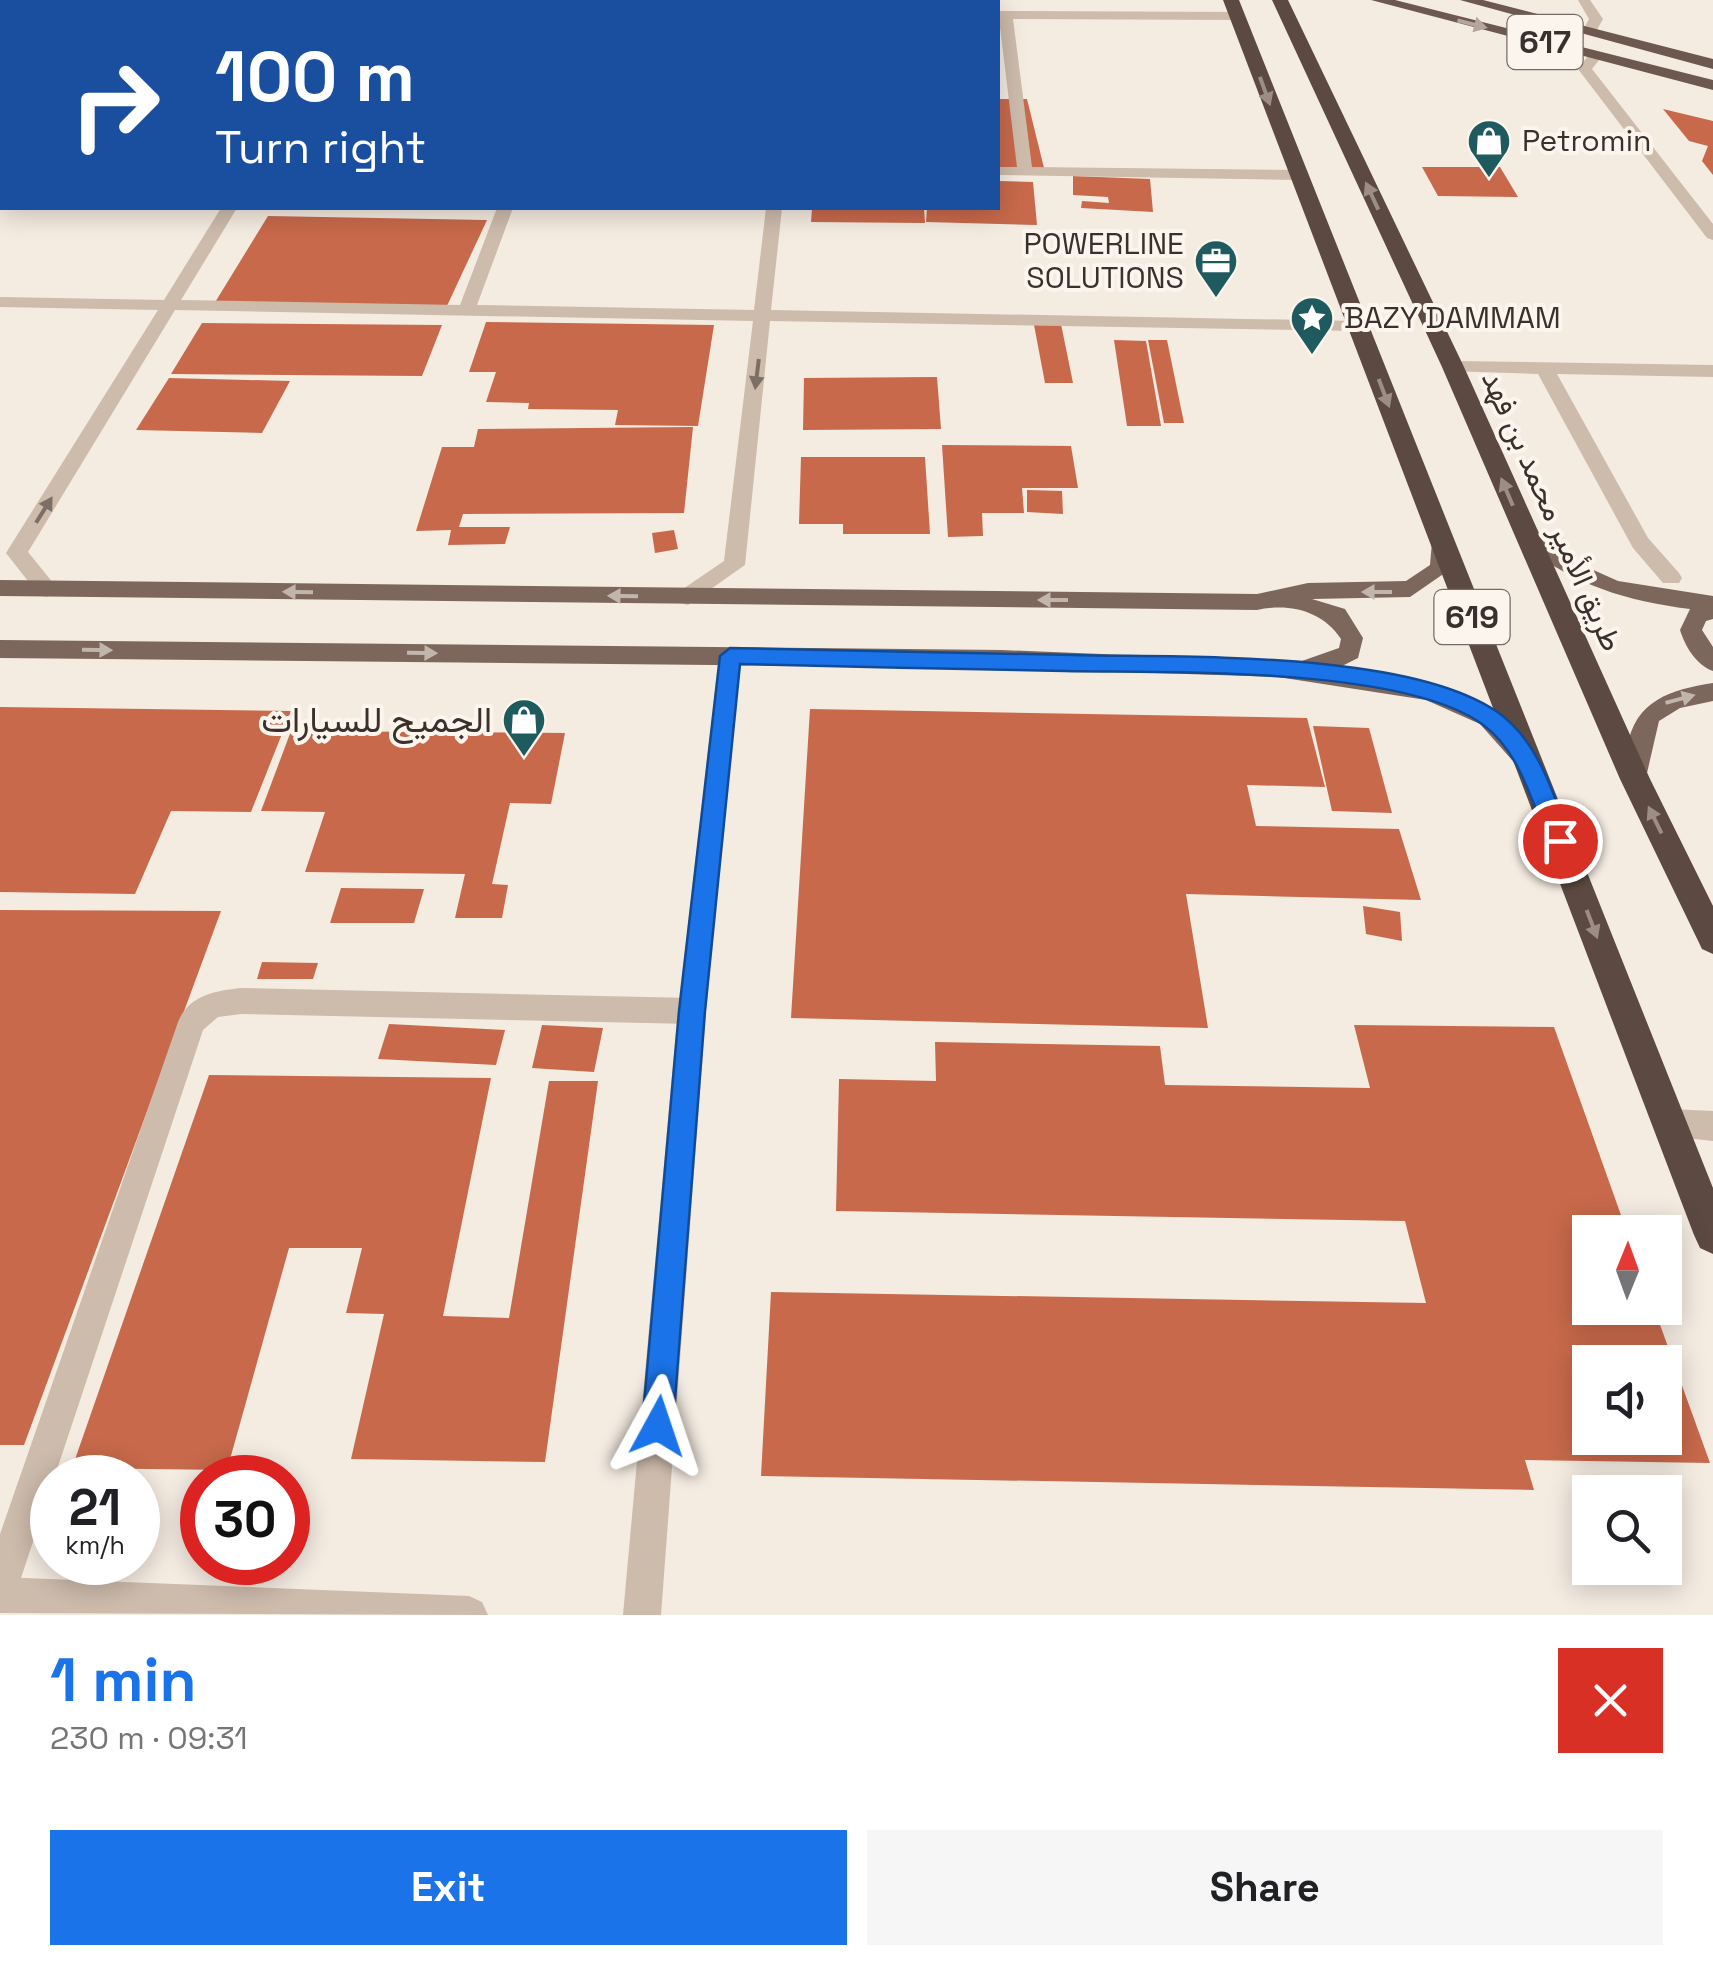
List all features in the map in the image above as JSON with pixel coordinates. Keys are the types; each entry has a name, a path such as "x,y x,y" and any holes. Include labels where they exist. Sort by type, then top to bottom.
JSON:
{"highway":[{"name":"617","path":"1378,0 1713,85"},
{"name":"617","path":"1467,0 1713,64"},
{"name":"طريق الأمير محمد بن فهد","path":"1287,7 1453,367 1634,780 1713,939"},
{"name":"619","path":"1234,8 1713,1234"}],"main road":[{"path":"1526,538 1579,576 1606,588 1713,608"},
{"path":"1257,602 1308,591 1410,589 1442,568 1442,542"},
{"path":"0,588 1306,602 1324,608 1347,626 1352,638 1350,652 1338,660 1278,668"},
{"path":"1713,608 1698,615 1691,630 1695,642 1713,662"},
{"path":"0,649 730,656 1278,668 1430,690 1465,704 1508,735 1532,770"},
{"path":"1634,780 1640,730 1647,716 1676,698 1713,692"}],"street":[{"path":"1018,0 1008,15 1025,171"},
{"path":"1584,0 1596,20 1588,32"},
{"path":"1008,15 1234,8"},
{"path":"1596,55 1585,69 1713,236"},
{"path":"1000,171 1296,174"},
{"path":"47,589 17,554 228,210"},
{"path":"466,312 504,210"},
{"path":"688,597 734,565 774,210"},
{"path":"0,302 764,319 1358,326"},
{"path":"1453,367 1713,371"},
{"path":"1544,368 1640,543 1671,578"},
{"path":"642,1615 692,1011 730,656"},
{"path":"0,1587 192,1022 212,1005 242,1001 692,1011"},
{"path":"1670,1124 1713,1126"},
{"path":"0,1594 469,1615"}],"building":[{"path":"1000,99 1027,99 1044,168 1000,168"},
{"path":"1663,109 1713,121 1713,175 1702,161 1708,146 1689,141"},
{"path":"1422,167 1500,167 1518,197 1438,196"},
{"path":"1073,176 1150,179 1153,212 1081,208 1082,201 1109,203 1108,197 1073,195"},
{"path":"1000,181 1033,182 1037,225 926,222 927,210 1000,210"},
{"path":"812,210 924,210 925,223 811,222"},
{"path":"268,216 487,220 446,308 214,304"},
{"path":"486,322 714,325 698,426 615,425 618,410 528,409 529,403 486,402 496,372 469,372"},
{"path":"202,323 442,325 422,376 171,374"},
{"path":"1061,324 1073,383 1045,383 1034,325"},
{"path":"1114,340 1146,341 1161,426 1127,426"},
{"path":"1148,340 1167,340 1184,423 1164,423"},
{"path":"937,377 941,429 803,430 804,378"},
{"path":"169,378 290,381 262,433 136,430"},
{"path":"693,427 684,513 463,514 459,527 510,527 505,544 448,545 451,530 416,531 442,447 474,447 478,429"},
{"path":"942,445 1071,446 1078,488 1022,488 1024,513 982,513 983,536 948,537"},
{"path":"801,457 925,457 930,534 843,534 843,524 799,524"},
{"path":"1027,490 1062,491 1063,514 1027,512"},
{"path":"674,530 678,549 655,553 652,533"},
{"path":"0,707 291,711 251,812 171,811 135,894 0,892"},
{"path":"810,709 1307,718 1325,787 1247,785 1256,826 1399,829 1421,900 1186,894 1208,1028 791,1018"},
{"path":"1313,726 1369,728 1392,813 1332,811"},
{"path":"291,731 565,733 551,804 510,803 492,884 508,885 502,918 455,918 465,874 305,872 325,812 261,811"},
{"path":"341,888 424,889 414,923 330,923"},
{"path":"1363,906 1400,912 1402,941 1366,934"},
{"path":"0,910 221,911 24,1445 0,1445"},
{"path":"262,962 318,963 313,979 257,979"},
{"path":"389,1024 505,1030 496,1065 378,1059"},
{"path":"542,1025 603,1028 594,1072 532,1068"},
{"path":"1354,1025 1554,1027 1621,1215 1572,1215 1572,1325 1660,1325 1667,1345 1572,1345 1572,1455 1682,1455 1682,1386 1710,1463 1525,1460 1534,1490 761,1476 771,1292 1426,1303 1405,1221 836,1211 839,1079 936,1081 935,1042 1160,1046 1165,1085 1370,1088"},
{"path":"209,1075 491,1078 443,1316 509,1318 549,1081 598,1081 545,1462 351,1459 384,1314 346,1313 362,1248 289,1248 231,1455 180,1455 180,1469 160,1469 160,1455 77,1455"}],"place":[{"name":"Petromin","path":"1489,179"},
{"name":"POWERLINE SOLUTIONS","path":"1216,299"},
{"name":"BAZY DAMMAM","path":"1312,356"},
{"name":"الجميح للسيارات","path":"524,758"}],"route":[{"path":"658,1426 692,1011 730,656 1278,668 1430,690 1488,717 1508,735 1532,770 1560,841"}]}
